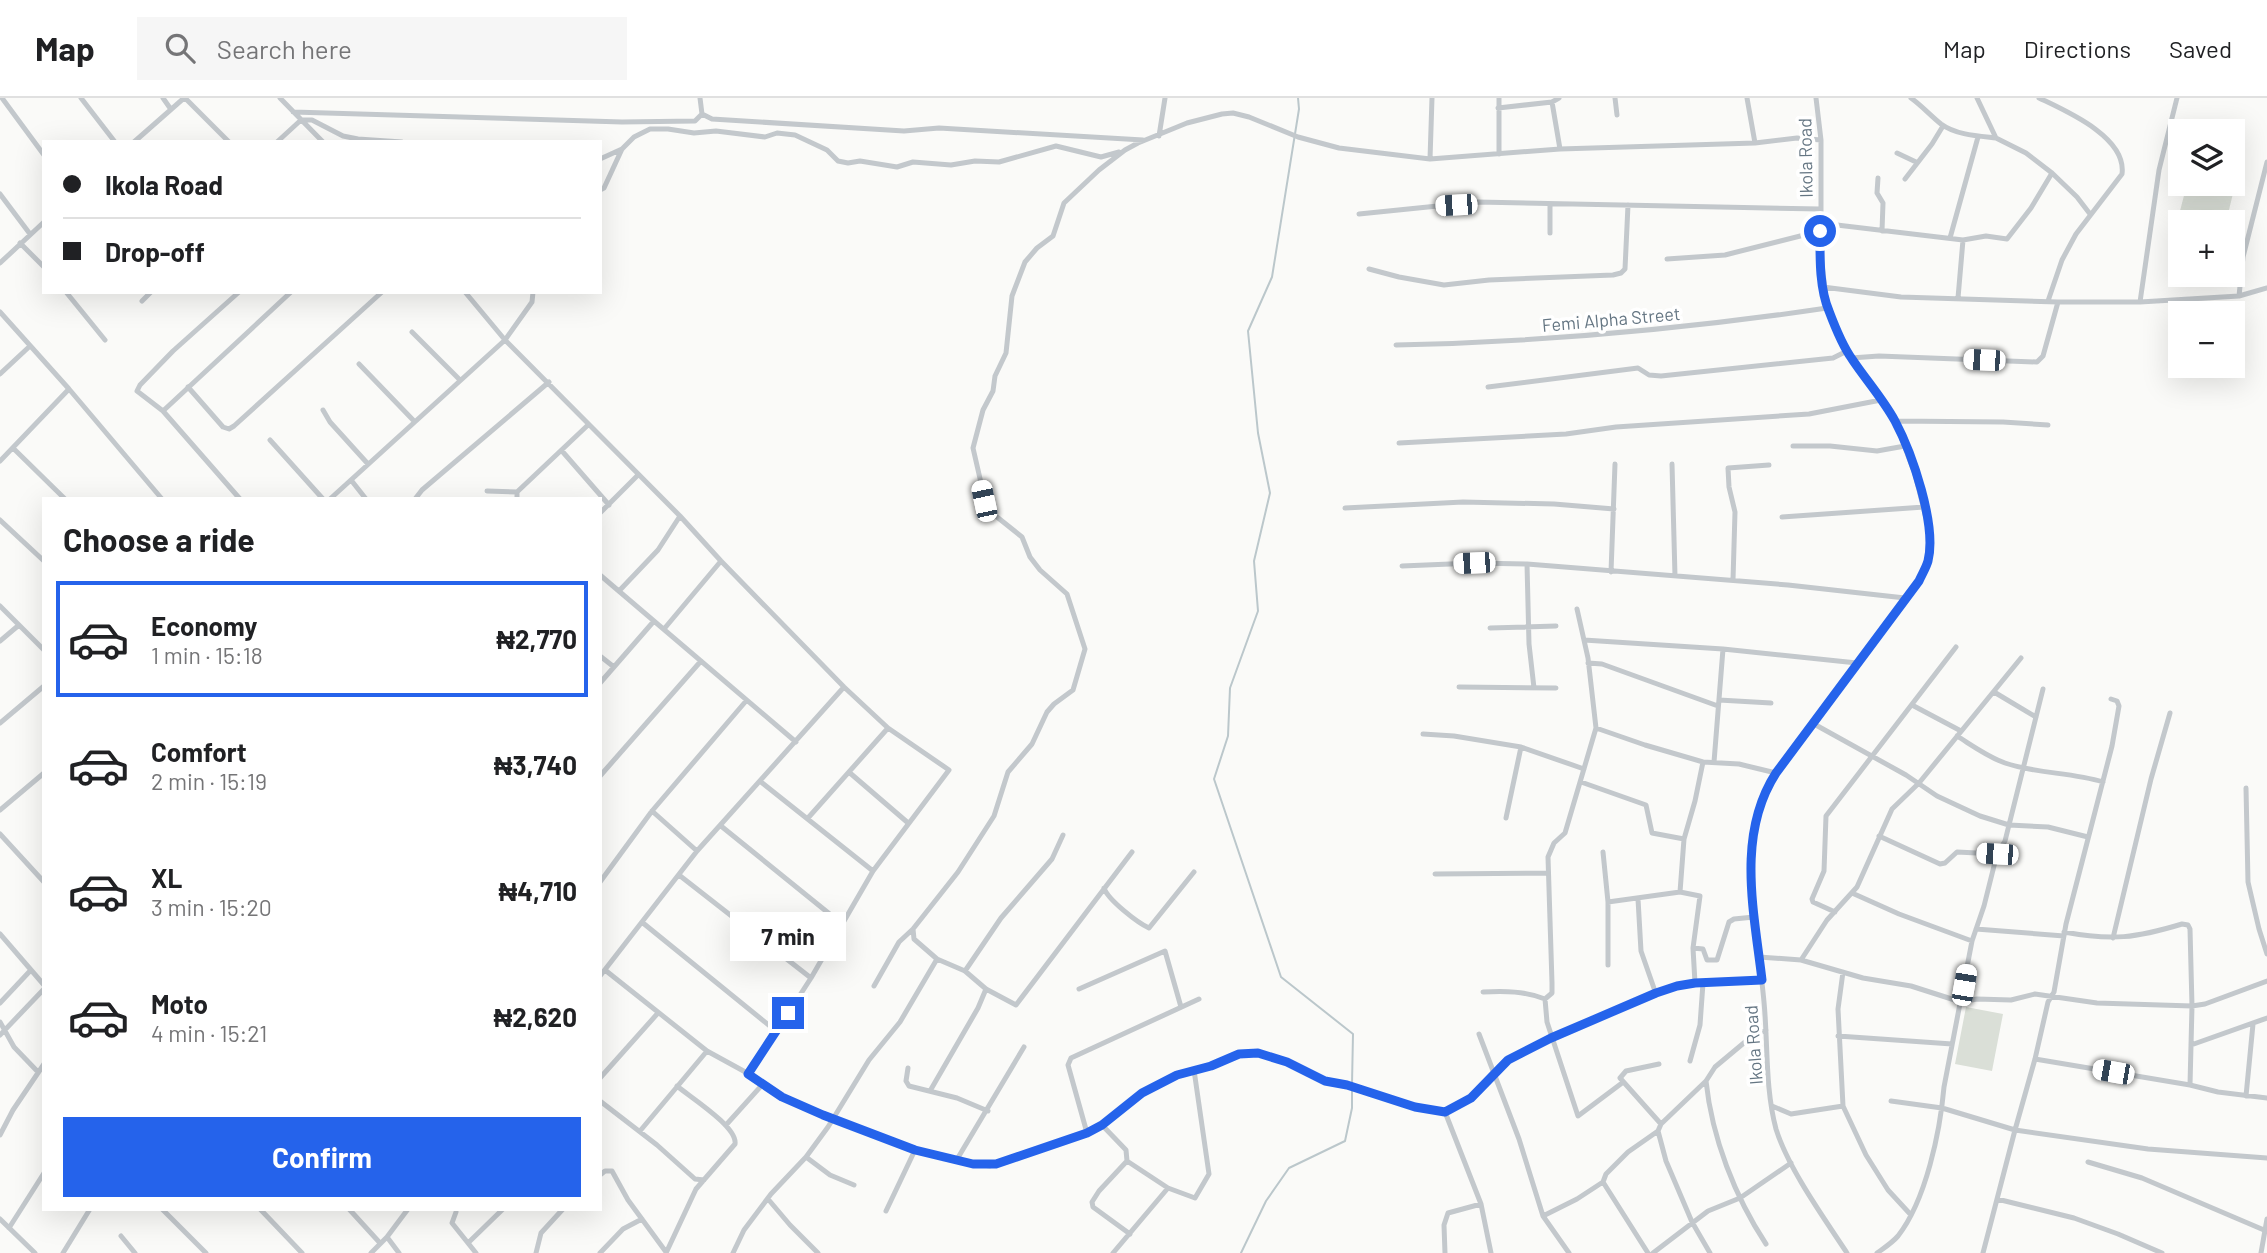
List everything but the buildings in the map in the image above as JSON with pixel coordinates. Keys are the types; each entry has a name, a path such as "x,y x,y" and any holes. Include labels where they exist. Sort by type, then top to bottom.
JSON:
{"street":[{"path":"2,98 42,152"},
{"path":"81,98 113,140"},
{"path":"163,98 170,108"},
{"path":"136,140 170,108 185,98 227,140"},
{"path":"280,98 321,140"},
{"path":"700,98 702,114"},
{"path":"1159,136 1165,98"},
{"path":"1430,159 1432,98"},
{"path":"1499,98 1499,154"},
{"path":"1498,108 1552,103 1559,98"},
{"path":"1615,98 1617,115"},
{"path":"1746,98 1755,143"},
{"name":"Ikola Road","path":"1816,98 1821,140 1820,231 1823,287 1828,308 1847,351 1895,421 1905,446 1929,530 1928,561 1919,581 1776,773 1760,806 1752,845 1750,877 1776,1130 1791,1163 1845,1252"},
{"path":"1911,98 1943,126 1978,137 1996,138 2026,153 2052,173 2090,214"},
{"path":"1977,98 1996,138"},
{"path":"2039,98 2072,114 2111,141 2121,160 2122,174 2090,214 2062,260 2048,301"},
{"path":"2140,302 2159,170 2177,98"},
{"path":"1552,103 1560,149"},
{"path":"293,112 622,122 695,121 702,114"},
{"path":"602,189 622,149 634,137 650,129 765,136 777,133 795,135 827,149 838,161 860,161 897,167 913,162 951,165 975,161 999,162 1056,146 1082,154 1101,156 1201,118 1233,113 1298,137 1339,148 1430,159 1560,149 1755,143 1797,138 1821,140"},
{"path":"702,114 712,119 904,131 939,128 1148,140"},
{"path":"280,140 301,120 312,120 343,136 373,140"},
{"path":"1905,179 1943,126"},
{"path":"1950,238 1978,137"},
{"path":"602,158 622,149"},
{"path":"874,986 900,942 958,872 993,817 1008,772 1032,744 1047,712 1054,704 1068,696 1077,681 1085,649 1067,594 1040,570 1022,537 987,509 973,448 983,410 993,391 998,368 1006,353 1012,296 1025,262 1053,236 1064,204 1125,149"},
{"path":"1897,153 1916,162"},
{"path":"2239,296 2243,257 2267,162"},
{"path":"1820,223 1963,240 1986,236 2009,238 2052,173"},
{"path":"1878,178 1877,193 1883,203 1882,231"},
{"path":"0,194 30,234"},
{"path":"1359,214 1468,203 1820,209"},
{"path":"1550,205 1550,233"},
{"path":"1369,269 1444,285 1489,280 1613,275 1625,270 1628,205"},
{"path":"0,263 42,224"},
{"path":"1667,259 1725,255 1820,231"},
{"path":"1958,298 1963,240"},
{"path":"20,243 42,265"},
{"path":"1823,287 1901,297 2058,302 2140,302 2239,296 2267,288"},
{"path":"68,294 105,340"},
{"path":"142,302 150,294"},
{"path":"237,294 173,351 136,391 163,411 238,497"},
{"path":"163,411 288,294"},
{"path":"188,387 223,427 229,429 380,294"},
{"path":"467,294 505,340 680,516 723,564 844,687 888,728 948,770 873,871 811,978 748,1074"},
{"path":"332,497 505,340 532,302 533,294"},
{"path":"1852,359 1879,356 2037,362 2043,356 2058,302"},
{"name":"Femi Alpha Street","path":"1396,345 1503,342 1650,330 1749,320 1828,308"},
{"path":"0,312 160,497"},
{"path":"412,332 460,380"},
{"path":"0,374 30,346"},
{"path":"1488,387 1637,368 1649,375 1677,375 1828,359 1847,351"},
{"path":"359,364 414,422"},
{"path":"416,497 549,382"},
{"path":"0,461 69,389"},
{"path":"1399,443 1566,434 1616,427 1809,414 1881,400"},
{"path":"323,410 330,422 368,464"},
{"path":"1895,421 2049,425"},
{"path":"487,491 517,495 588,425"},
{"path":"270,440 321,497"},
{"path":"1793,446 1830,446 1877,451 1905,446"},
{"path":"13,448 63,497"},
{"path":"562,451 609,505"},
{"path":"1611,572 1615,464"},
{"path":"1672,464 1675,576"},
{"path":"1733,580 1735,512 1728,468 1769,465"},
{"path":"602,511 638,475"},
{"path":"351,480 364,497"},
{"path":"1345,508 1463,502 1554,504 1614,509"},
{"path":"1782,517 1924,507"},
{"path":"619,592 658,550 680,516"},
{"path":"0,520 42,559"},
{"path":"664,629 723,564"},
{"path":"1402,566 1527,564 1733,580 1905,598"},
{"path":"1527,564 1529,644 1534,688"},
{"path":"602,577 796,742"},
{"path":"0,606 42,648"},
{"path":"1545,999 1552,993 1548,873 1550,849 1565,833 1596,728 1588,663 1577,609"},
{"path":"602,680 654,621"},
{"path":"0,642 19,625"},
{"path":"1490,628 1556,626"},
{"path":"1584,640 1723,649 1857,663"},
{"path":"1835,912 1813,902 1812,899 1824,872 1826,816 1956,647"},
{"path":"1714,762 1723,649"},
{"path":"602,658 614,667"},
{"path":"1801,960 1828,919 1852,893 1863,875 1892,810 1919,783 2021,658"},
{"path":"602,774 701,662"},
{"path":"1588,663 1602,664 1719,703 1771,703"},
{"path":"602,974 697,852 844,687"},
{"path":"1459,687 1556,688"},
{"path":"0,723 42,688"},
{"path":"1877,1253 1892,1242 1911,1215 1922,1191 1942,1108 1972,941 1997,854 2002,849 2009,825 2043,689"},
{"path":"1994,692 2036,717"},
{"path":"1983,1253 2050,997 2057,980 2064,934 2103,782 2119,706 2117,701 2111,699"},
{"path":"602,878 652,811 746,701"},
{"path":"1912,705 1989,756 2008,764 2103,782"},
{"path":"2113,938 2151,779 2170,713"},
{"path":"1814,724 1919,783 1937,796 1980,816 2009,825 2048,827 2088,837"},
{"path":"808,818 888,728"},
{"path":"1596,728 1703,762 1749,765 1776,773"},
{"path":"1423,734 1521,747 1584,769"},
{"path":"1506,818 1521,747"},
{"path":"1680,892 1684,839 1703,762"},
{"path":"850,772 908,822"},
{"path":"0,810 42,776"},
{"path":"36,780 42,784"},
{"path":"761,782 873,871"},
{"path":"1581,782 1646,805 1652,833 1684,839"},
{"path":"2246,788 2248,882 2267,954"},
{"path":"652,811 697,852"},
{"path":"721,826 842,924"},
{"path":"0,834 42,880"},
{"path":"965,971 1001,918 1052,859 1063,835"},
{"path":"1879,836 1940,864 1958,852 1997,854"},
{"path":"913,929 914,939 937,959 965,971 986,989 1016,1005 1132,852"},
{"path":"1603,852 1608,902 1608,965"},
{"path":"1104,888 1105,893 1149,928 1194,872"},
{"path":"1434,874 1548,873"},
{"path":"679,875 811,978"},
{"path":"1608,902 1680,892 1700,896 1693,947 1695,983"},
{"path":"1852,893 1972,941"},
{"path":"1638,899 1641,951 1656,993"},
{"path":"1693,947 1703,949 1707,960 1717,960 1730,922 1734,919 1754,917"},
{"path":"643,923 776,1031"},
{"path":"1976,929 2113,938 2147,935 2182,924 2188,925 2192,1006 2190,1085"},
{"path":"0,934 42,985"},
{"path":"1079,989 1166,951 1181,1007"},
{"path":"1759,957 1801,960 1872,980 1911,985 1961,1002 1977,999 2011,1000 2027,995 2097,1003 2192,1006 2206,1004 2267,981"},
{"path":"733,1253 744,1230 836,1119 869,1060 900,1022 937,959"},
{"path":"605,970 707,1051 782,1097 915,1150 956,1161 990,1166 1087,1133 1102,1125 1142,1093 1177,1075 1211,1066 1239,1054 1258,1053 1287,1062 1325,1081 1368,1091 1415,1107 1445,1112 1471,1098 1508,1060 1551,1038 1656,993 1695,983 1762,980"},
{"path":"0,1003 30,971"},
{"path":"1843,972 1838,1009 1843,1106 1866,1155 1882,1181 1893,1198 1911,1215"},
{"path":"1690,1061 1700,1025 1703,983"},
{"path":"0,1035 42,989"},
{"path":"930,1091 978,1008 986,989"},
{"path":"1483,992 1507,991 1533,994 1545,999"},
{"path":"1087,1133 1069,1061 1199,999"},
{"path":"1545,999 1551,1038 1578,1116 1622,1083"},
{"path":"602,1076 658,1013"},
{"path":"2191,1045 2267,1018"},
{"path":"0,1022 14,1047 38,1072"},
{"path":"2246,1096 2253,1024"},
{"path":"1543,1216 1604,1182 1606,1174 1628,1152 1658,1131 1661,1124 1706,1081 1715,1067 1751,1037 1766,1030"},
{"path":"1479,1034 1495,1072 1543,1216 1569,1253"},
{"path":"1838,1036 1952,1044"},
{"path":"956,1161 1024,1047"},
{"path":"639,1131 707,1051"},
{"path":"2035,1059 2267,1098"},
{"path":"1660,1064 1626,1071 1619,1079 1661,1124"},
{"path":"0,1135 42,1067"},
{"path":"908,1068 906,1085 957,1098 988,1111"},
{"path":"1127,1161 1168,1188 1195,1198 1209,1174 1194,1070"},
{"path":"1706,1081 1718,1139 1747,1216 1766,1244"},
{"path":"726,1125 762,1084"},
{"path":"602,1173 612,1171 666,1252 696,1189 735,1144 736,1136 677,1086"},
{"path":"1891,1101 1942,1108 2015,1130 2148,1149 2267,1158"},
{"path":"602,1103 695,1179 704,1180"},
{"path":"1772,1106 1791,1114 1843,1106"},
{"path":"1445,1112 1481,1204 1491,1253"},
{"path":"1102,1125 1126,1150 1127,1161 1099,1191 1092,1202 1093,1207 1130,1234"},
{"path":"1658,1131 1666,1161 1692,1222 1710,1253"},
{"path":"886,1211 915,1150"},
{"path":"806,1157 830,1175 854,1185"},
{"path":"2088,1162 2142,1178 2264,1230"},
{"path":"1604,1182 1651,1253 1708,1211 1740,1198 1791,1163"},
{"path":"9,1228 42,1176"},
{"path":"695,1179 696,1189"},
{"path":"1113,1253 1168,1188"},
{"path":"768,1199 818,1253"},
{"path":"1997,1199 2074,1217 2162,1253"},
{"path":"1446,1253 1444,1225 1448,1213 1481,1204"},
{"path":"63,1253 89,1211"},
{"path":"164,1211 206,1253"},
{"path":"262,1211 302,1253"},
{"path":"351,1211 380,1243"},
{"path":"371,1253 406,1211"},
{"path":"469,1242 501,1211"},
{"path":"536,1253 541,1233 561,1211"},
{"path":"456,1212 452,1223 476,1253"},
{"path":"0,1219 35,1253"},
{"path":"600,1253 623,1229 642,1219"},
{"path":"2261,1253 2267,1219"},
{"path":"121,1236 135,1253"},
{"path":"387,1237 399,1253"}],"shaded area":[{"path":"2184,196 2232,196 2229,210 2180,210"},
{"path":"1966,1007 2003,1014 1992,1071 1955,1064"}],"waterway":[{"path":"1298,98 1299,109 1272,277 1248,331 1258,433 1270,493 1254,561 1258,611 1230,688 1228,736 1214,779 1281,977 1353,1034 1352,1084"},
{"path":"1241,1253 1266,1201 1289,1168 1345,1141 1352,1108 1352,1089"}],"route":[{"path":"788,1013 748,1074 782,1097 915,1150 956,1161 990,1166 1087,1133 1102,1125 1142,1093 1177,1075 1211,1066 1239,1054 1258,1053 1287,1062 1325,1081 1347,1085 1415,1107 1445,1112 1471,1098 1508,1060 1551,1038 1656,993 1695,983 1762,980 1750,877 1755,827 1766,790 1919,581 1928,561 1929,530 1905,446 1895,421 1847,351 1828,308 1823,287 1820,231"}]}
